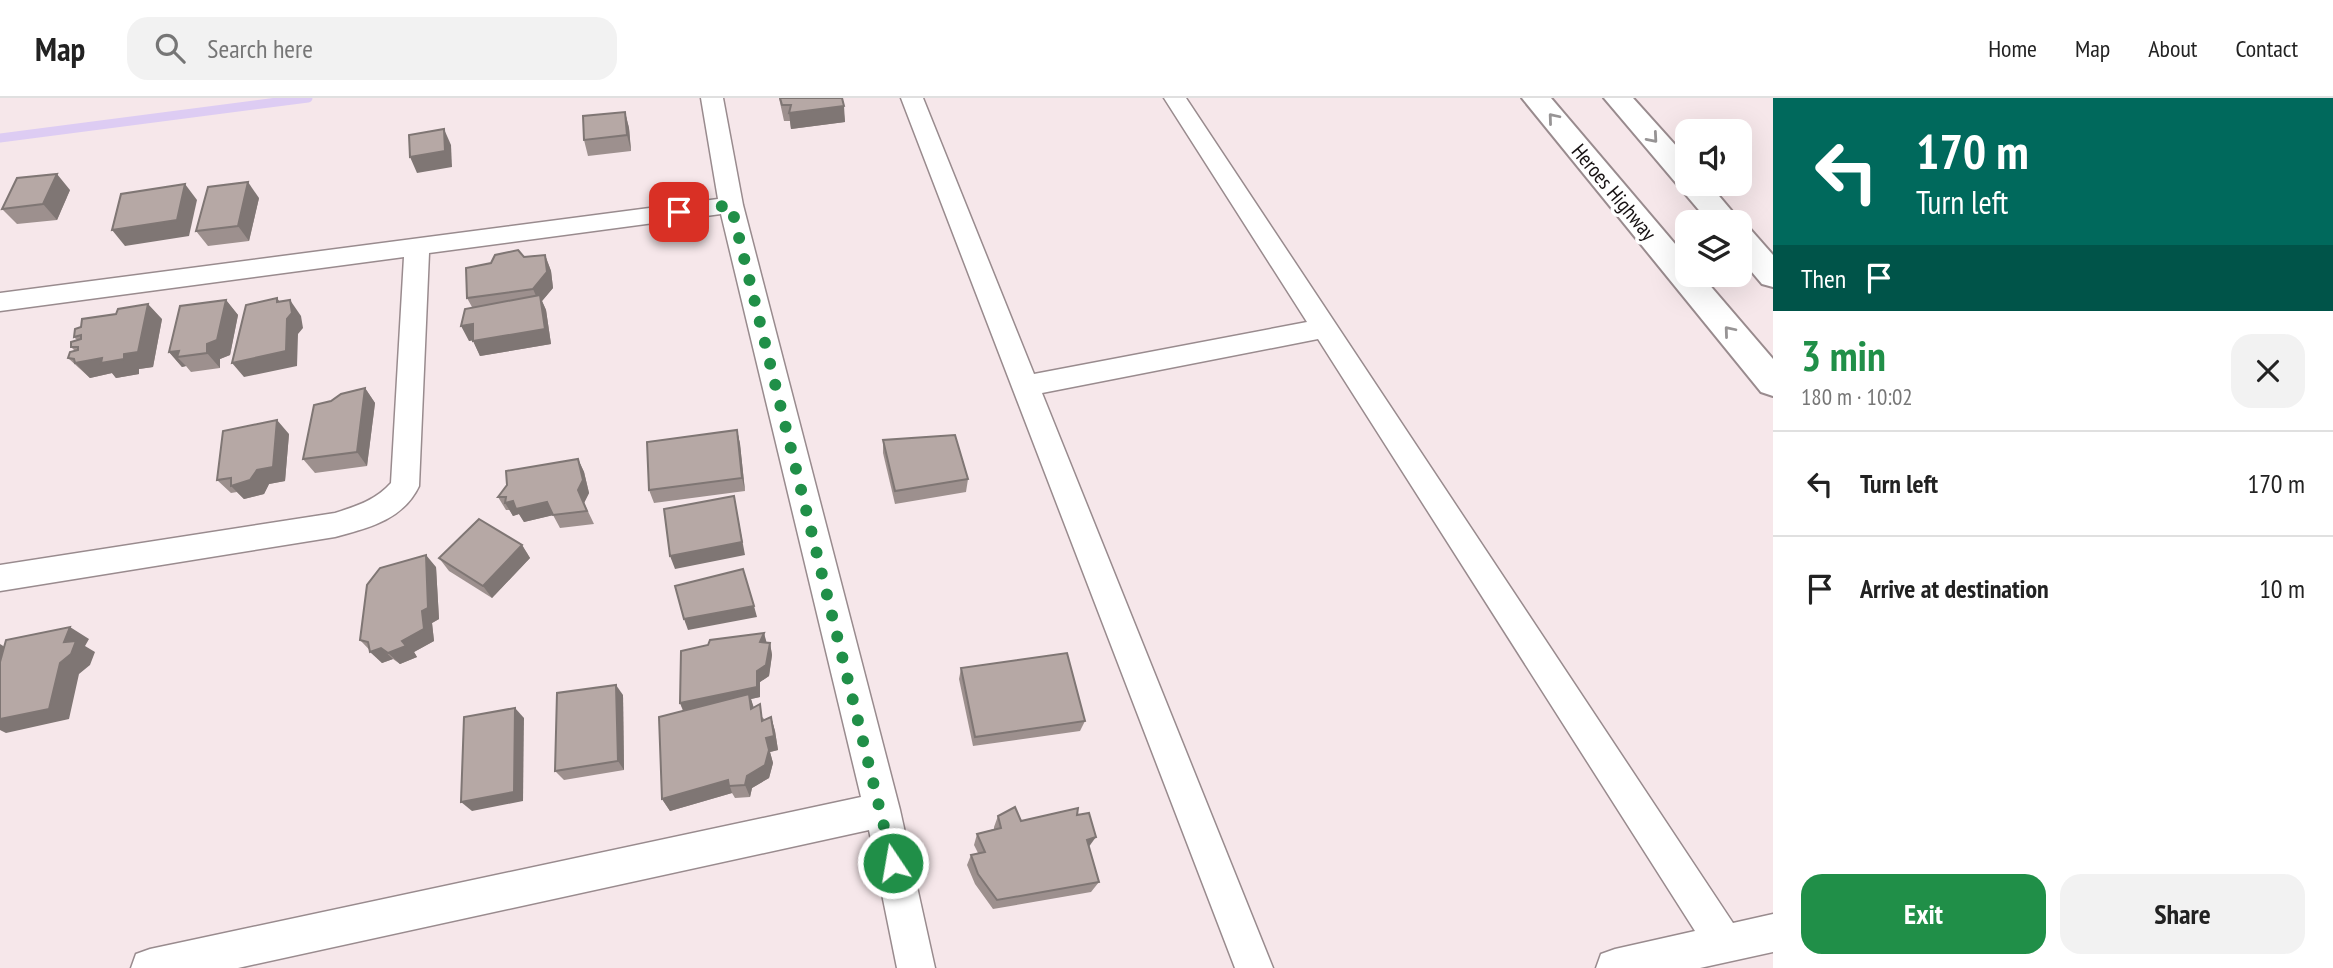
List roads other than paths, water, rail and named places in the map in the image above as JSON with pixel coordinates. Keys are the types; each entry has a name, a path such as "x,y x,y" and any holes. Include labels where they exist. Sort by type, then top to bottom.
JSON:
{"main road":[{"name":"Heroes Highway","path":"1536,98 1773,383"},
{"path":"1618,98 1675,163"},
{"path":"1703,196 1716,210"},
{"path":"1752,252 1773,276"}],"street":[{"path":"712,98 731,205 881,810 916,968"},
{"path":"912,98 1254,968"},
{"path":"1175,98 1725,944"},
{"path":"0,302 731,205"},
{"path":"0,578 335,525 372,514 393,503 405,486 417,247"},
{"path":"1025,386 1325,328"},
{"path":"150,968 881,810"},
{"path":"1615,968 1773,933"}],"waterway":[{"path":"0,138 308,98"}]}
